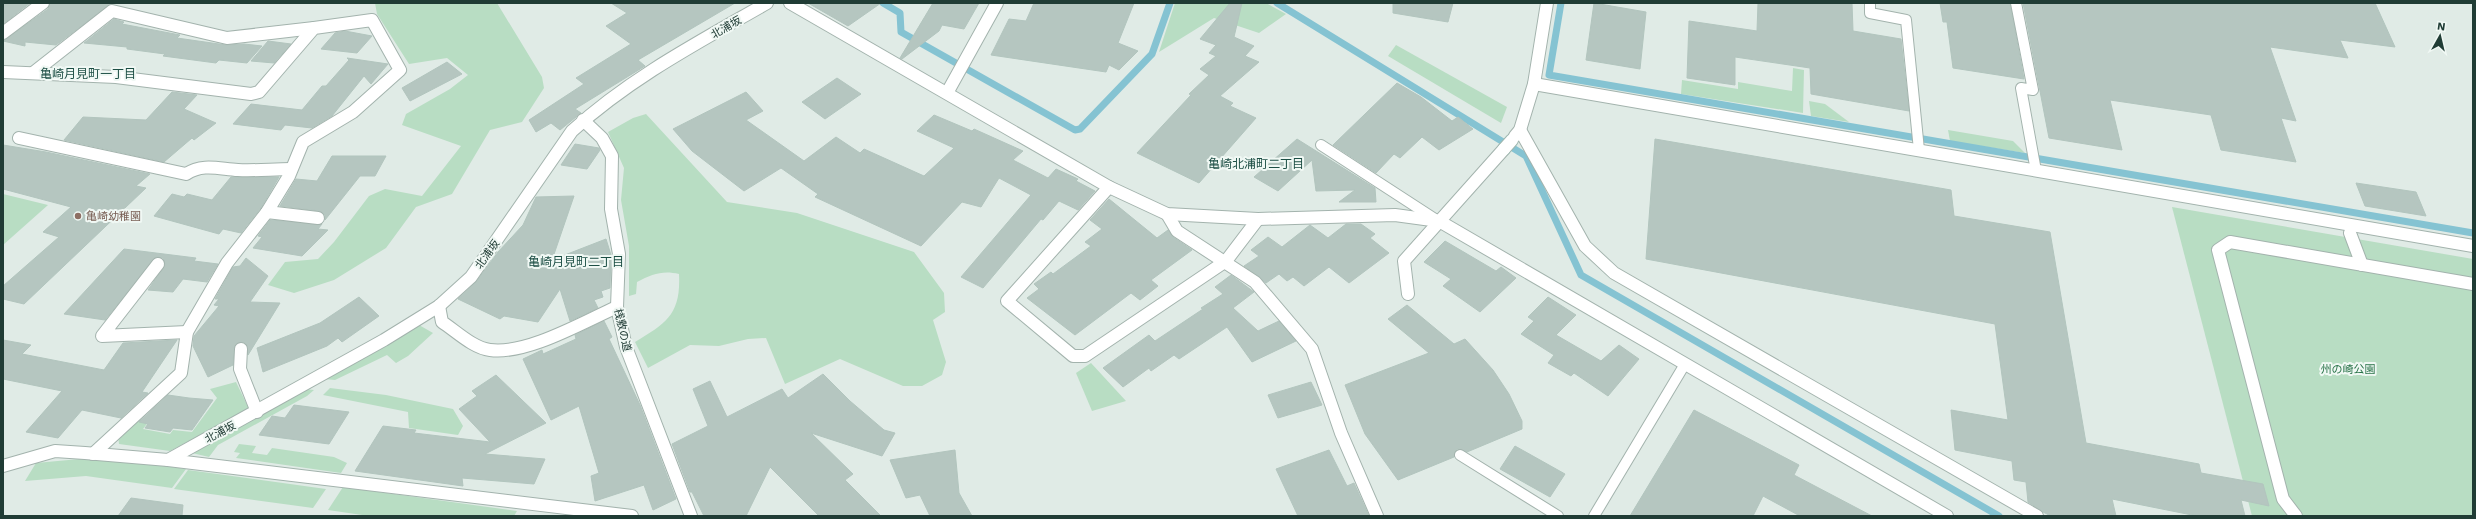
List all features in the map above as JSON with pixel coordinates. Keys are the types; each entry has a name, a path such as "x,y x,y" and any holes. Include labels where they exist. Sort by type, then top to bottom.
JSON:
{"street":[{"path":"3,32 43,3"},
{"name":"北浦坂","path":"168,460 257,412 384,340 439,306 470,277 572,131 591,112 626,87 767,3"},
{"path":"790,3 1109,187 1167,214 1258,219 1395,215 1439,221 1947,516"},
{"path":"948,93 997,3"},
{"path":"1408,294 1404,261 1516,135 1534,84 1547,3"},
{"path":"33,73 112,11 227,38 372,20 400,70 353,112 303,142 289,176 267,212 228,263 187,332 181,373 93,454"},
{"path":"3,72 116,77 251,94 258,92 314,28"},
{"path":"1534,84 2473,246"},
{"name":"桟敷の道","path":"583,120 602,138 612,156 611,209 619,254 617,306 626,347 691,516"},
{"path":"1516,135 1585,246 1614,273 2038,516"},
{"path":"18,138 186,174 192,170 210,166 237,170 291,169"},
{"path":"1109,187 1007,301 1073,356 1084,356 1226,261 1258,219"},
{"path":"267,212 318,218"},
{"path":"1167,214 1177,231 1226,261 1256,282 1312,350 1341,433 1377,516"},
{"path":"2350,233 2362,265"},
{"path":"2291,513 2279,485 2218,250 2230,242 2473,284"},
{"path":"158,264 102,336 187,332"},
{"path":"439,306 442,322 488,350 524,346 617,306"},
{"path":"241,349 240,369 257,412"},
{"path":"3,466 55,451 93,454 168,460 632,516"}],"lane":[{"path":"1870,3 1870,13 1906,20 1919,150"},
{"path":"2016,3 2033,90 2021,88 2036,171"},
{"path":"1321,145 1439,221"},
{"path":"1594,516 1685,364"},
{"path":"1460,455 1558,516"}],"green space":[{"path":"375,3 497,3 542,77 544,88 522,122 490,130 452,194 416,207 386,248 334,280 294,293 268,285 285,262 318,259 334,242 369,196 385,189 422,196 461,146 402,125 406,114 450,89 468,75 447,58 409,64 377,14"},
{"path":"1175,3 1266,3 1286,14 1259,33 1214,18 1159,52"},
{"path":"1396,45 1507,107 1501,123 1388,56"},
{"path":"1793,68 1804,70 1803,113 1681,94 1682,80 1738,89 1738,82 1792,91"},
{"path":"1809,101 1825,104 1849,122 1811,116"},
{"path":"646,114 727,202 797,213 914,252 944,293 945,312 933,320 946,362 942,375 922,386 903,386 840,359 785,384 766,338 748,339 719,346 690,345 648,368 635,342 656,329 670,316 677,299 679,274 668,272 648,277 637,282 636,294 629,296 629,246 621,200 624,168 608,132 633,118"},
{"path":"1948,130 2013,141 2025,153 1950,141"},
{"path":"3,194 48,205 3,245"},
{"name":"州の崎公園","path":"2172,207 2473,259 2473,516 2252,516"},
{"path":"419,325 433,333 408,356 396,363 387,355 335,380 324,379"},
{"path":"1091,363 1126,401 1092,411 1076,373"},
{"path":"236,382 249,409 170,451 119,444 118,436 136,420 149,421 143,429 170,434 173,430 192,432 217,398 210,389"},
{"path":"330,388 386,395 453,409 463,426 458,435 409,428 408,412 323,395"},
{"path":"305,389 314,390 307,396 218,445 209,457 192,453"},
{"path":"239,444 256,446 252,453 267,455 272,448 334,457 347,463 341,473 236,458 240,453 234,452"},
{"path":"101,457 186,469 172,488 86,476 25,481 36,463"},
{"path":"188,470 326,489 313,508 174,489"},
{"path":"343,487 517,511 514,516 369,516 328,510"}],"building":[{"path":"3,3 30,3 3,24"},
{"path":"50,3 112,3 56,45 25,42 25,46 3,41 48,9"},
{"path":"611,3 735,3 638,60 645,66 575,109 581,113 560,130 551,123 536,132 529,120 584,84 576,78 631,44 606,26 627,13"},
{"path":"808,3 881,3 848,26"},
{"path":"933,3 979,3 964,29 942,25 939,31 902,59 900,58"},
{"path":"1034,3 1134,3 1118,43 1138,51 1119,70 1109,65 1106,72 991,55 1009,19 1026,21"},
{"path":"1230,3 1242,3 1234,37 1254,46 1245,56 1259,62 1220,96 1233,103 1230,106 1256,118 1199,183 1137,153 1191,95 1189,94 1209,75 1200,69 1216,56 1209,53 1216,45 1200,39"},
{"path":"1393,3 1453,3 1448,22 1393,13"},
{"path":"1594,3 1646,12 1640,69 1586,60"},
{"path":"1758,3 1852,3 1853,31 1901,39 1909,111 1811,94 1810,68 1735,57 1735,85 1687,78 1689,21 1757,31"},
{"path":"1940,3 2010,3 2024,79 1953,68 1947,22 1943,22"},
{"path":"2023,3 2375,3 2395,47 2340,40 2348,58 2270,47 2296,121 2281,118 2296,162 2221,150 2211,115 2110,100 2122,150 2049,138"},
{"path":"114,19 124,22 122,24 180,35 177,38 226,45 244,44 262,46 247,63 219,60 216,63 163,56 165,54 127,49 127,47 84,43"},
{"path":"345,31 372,36 357,53 321,49 335,33"},
{"path":"268,41 291,44 274,63 251,61"},
{"path":"347,58 388,64 371,84 364,76 332,116 312,128 285,125 281,130 233,124 251,104 302,110 322,86 326,86 349,60"},
{"path":"447,62 462,74 410,101 402,88"},
{"path":"837,78 861,94 825,119 802,102"},
{"path":"1397,83 1421,97 1452,121 1458,117 1473,129 1439,150 1422,137 1400,158 1394,154 1376,173 1333,145"},
{"path":"172,92 197,95 184,109 216,123 194,140 192,138 164,162 64,140 83,117 146,120"},
{"path":"746,92 763,111 746,120 804,161 836,137 860,153 864,149 924,176 954,148 917,131 934,115 972,131 974,129 1023,151 1013,160 1048,178 1056,169 1078,179 1076,181 1095,191 1078,210 1059,201 1043,220 1041,219 983,288 961,277 1031,195 999,178 981,207 962,202 921,246 815,197 818,194 781,168 744,191 692,151 673,129"},
{"path":"1297,139 1375,188 1376,202 1339,202 1355,190 1316,191 1312,160 1278,191 1254,177"},
{"path":"1655,139 1951,190 1954,216 2050,232 2086,443 2199,464 2201,473 2263,484 2269,506 2241,500 2245,516 2197,516 2112,499 2116,516 2051,516 2043,512 2028,502 2026,482 2014,480 2012,461 1955,450 1951,410 2008,420 1995,324 1646,259"},
{"path":"575,144 599,148 600,150 587,169 561,165"},
{"path":"3,145 46,152 150,174 136,186 146,188 24,304 3,299 3,286 59,237 43,232 71,207 3,189"},
{"path":"332,156 386,156 375,176 360,176 325,220 325,215 319,211 280,206 296,179 317,181"},
{"path":"231,177 279,177 261,208 241,233 223,229 219,234 154,216 172,194 184,197 187,194 212,200"},
{"path":"2356,183 2416,192 2426,216 2365,206"},
{"path":"574,196 552,260 606,239 611,255 610,288 601,291 603,297 594,300 598,308 570,321 560,289 538,322 504,316 500,319 458,299 476,282 498,252 523,225 536,197"},
{"path":"1109,199 1157,238 1168,230 1173,237 1192,250 1151,280 1158,286 1140,300 1131,293 1075,335 1027,298 1039,289 1034,284 1051,272 1053,274 1091,246 1085,242 1102,229 1090,220"},
{"path":"270,220 322,224 318,229 328,230 302,256 253,248 262,237 258,236"},
{"path":"1346,224 1361,224 1375,234 1370,238 1389,253 1349,283 1329,267 1304,286 1293,277 1287,281 1279,274 1266,283 1244,266 1259,256 1251,250 1268,237 1282,247 1310,225 1328,238"},
{"path":"1445,241 1496,271 1501,267 1516,278 1480,312 1443,286 1451,279 1424,262"},
{"path":"124,249 196,258 194,261 218,264 207,282 183,279 173,292 148,290 165,265 163,258 156,257 105,320 64,314"},
{"path":"246,258 268,276 250,302 280,303 248,355 245,343 237,343 234,348 233,365 208,377 193,346 194,336 219,306 214,305 219,299 215,299 233,267 240,266"},
{"path":"1231,275 1254,292 1233,308 1258,331 1279,321 1296,341 1252,362 1227,327 1179,359 1174,355 1151,371 1149,368 1123,387 1103,368 1149,335 1155,341 1203,309 1201,308 1223,294 1215,287"},
{"path":"359,297 379,316 342,342 338,338 327,346 263,372 257,348 320,323"},
{"path":"1548,297 1576,315 1556,335 1601,361 1619,345 1639,359 1608,396 1574,373 1571,376 1548,363 1554,355 1521,334 1534,321 1528,317"},
{"path":"1407,305 1454,344 1465,339 1493,370 1509,394 1522,421 1522,429 1467,452 1457,449 1454,457 1398,480 1365,434 1345,385 1429,353 1388,319"},
{"path":"604,321 612,337 609,339 640,405 676,499 653,510 644,485 595,501 591,476 599,473 579,406 551,420 523,359 542,350 543,354 576,339 575,335"},
{"path":"3,340 31,345 22,354 104,370 123,343 177,340 142,392 148,393 121,418 82,410 58,438 26,432 62,391 3,379"},
{"path":"823,374 850,401 884,430 895,433 882,456 811,433 853,474 845,480 881,516 819,516 770,467 746,516 704,516 692,492 690,492 672,444 708,426 693,389 710,381 727,417 782,389 788,398"},
{"path":"496,375 546,423 485,454 545,459 534,484 462,478 463,486 355,471 383,426 416,430 414,433 490,442 459,409 477,396 472,391"},
{"path":"1311,382 1322,405 1278,418 1268,395"},
{"path":"168,395 213,400 192,430 173,428 170,432 145,428 148,424 139,422"},
{"path":"294,405 349,412 329,444 259,435 272,416 285,418"},
{"path":"1694,410 1799,465 1794,475 1872,516 1800,516 1763,496 1753,516 1630,516"},
{"path":"1515,446 1565,474 1550,497 1500,469"},
{"path":"955,450 959,493 972,516 930,516 920,495 906,498 890,460"},
{"path":"1329,450 1347,486 1354,483 1369,516 1298,516 1276,469"},
{"path":"131,498 183,505 182,516 118,516"}],"waterway":[{"path":"883,3 900,13 901,32 1075,130 1080,129 1152,54 1170,3"},
{"path":"1277,3 1526,156 1581,275 1999,516"},
{"path":"1561,3 1549,75 2473,233"}],"place":[{"name":"亀崎幼稚園","path":"78,216"}],"district":[{"name":"亀崎月見町一丁目","path":"88,74"},
{"name":"亀崎北浦町二丁目","path":"1256,164"},
{"name":"亀崎月見町二丁目","path":"576,262"}]}
